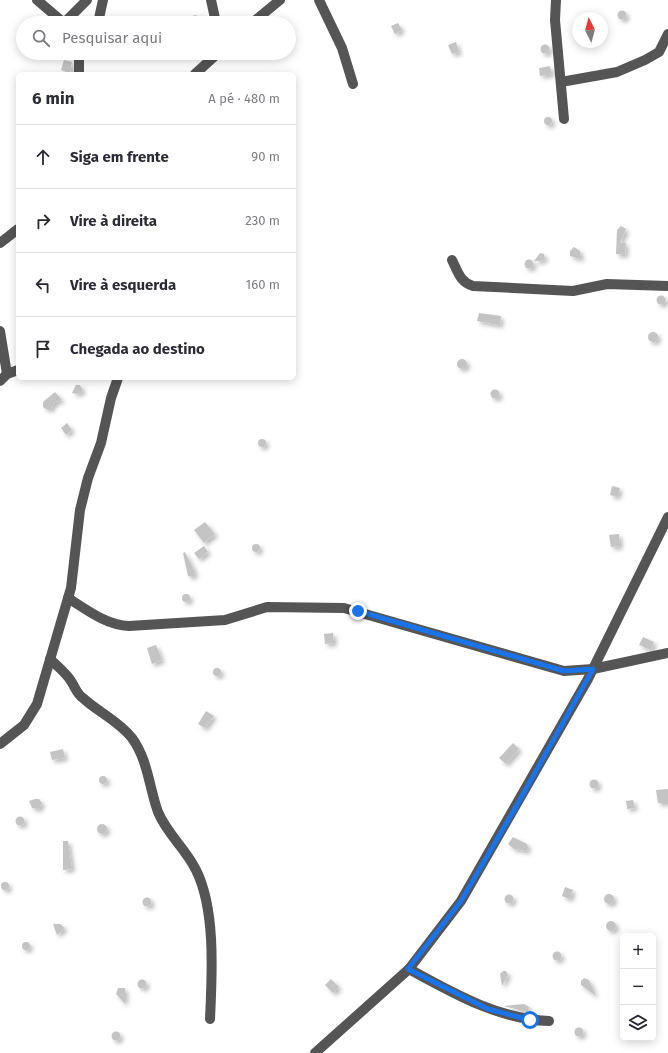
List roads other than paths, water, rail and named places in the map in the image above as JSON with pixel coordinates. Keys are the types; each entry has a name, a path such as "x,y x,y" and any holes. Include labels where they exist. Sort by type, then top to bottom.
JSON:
{"street":[{"path":"37,0 56,16"},
{"path":"71,16 87,0"},
{"path":"100,16 103,0"},
{"path":"211,0 214,16"},
{"path":"261,16 280,0"},
{"path":"319,0 342,48 353,84"},
{"path":"556,0 555,20 564,120"},
{"path":"561,82 617,72 648,59 658,52 668,34"},
{"path":"79,60 80,70"},
{"path":"80,70 85,60"},
{"path":"197,72 210,60"},
{"path":"0,244 16,231"},
{"path":"452,260 461,278 466,284 473,286 573,291 607,284 668,286"},
{"path":"0,332 4,377 16,371"},
{"path":"0,744 24,725 31,716 37,704 68,598 80,510 88,478 101,443 111,398 117,380"},
{"path":"315,1053 408,969 461,901 593,669 668,517"},
{"path":"68,598 109,623 129,626 225,620 266,607 344,608 564,671 593,669 668,653"},
{"path":"50,659 71,680 81,697 125,730 133,739 146,767 158,811 164,825 195,869 203,889 209,930 212,968 210,1019"},
{"path":"408,969 488,1009 530,1020 549,1021"}]}
